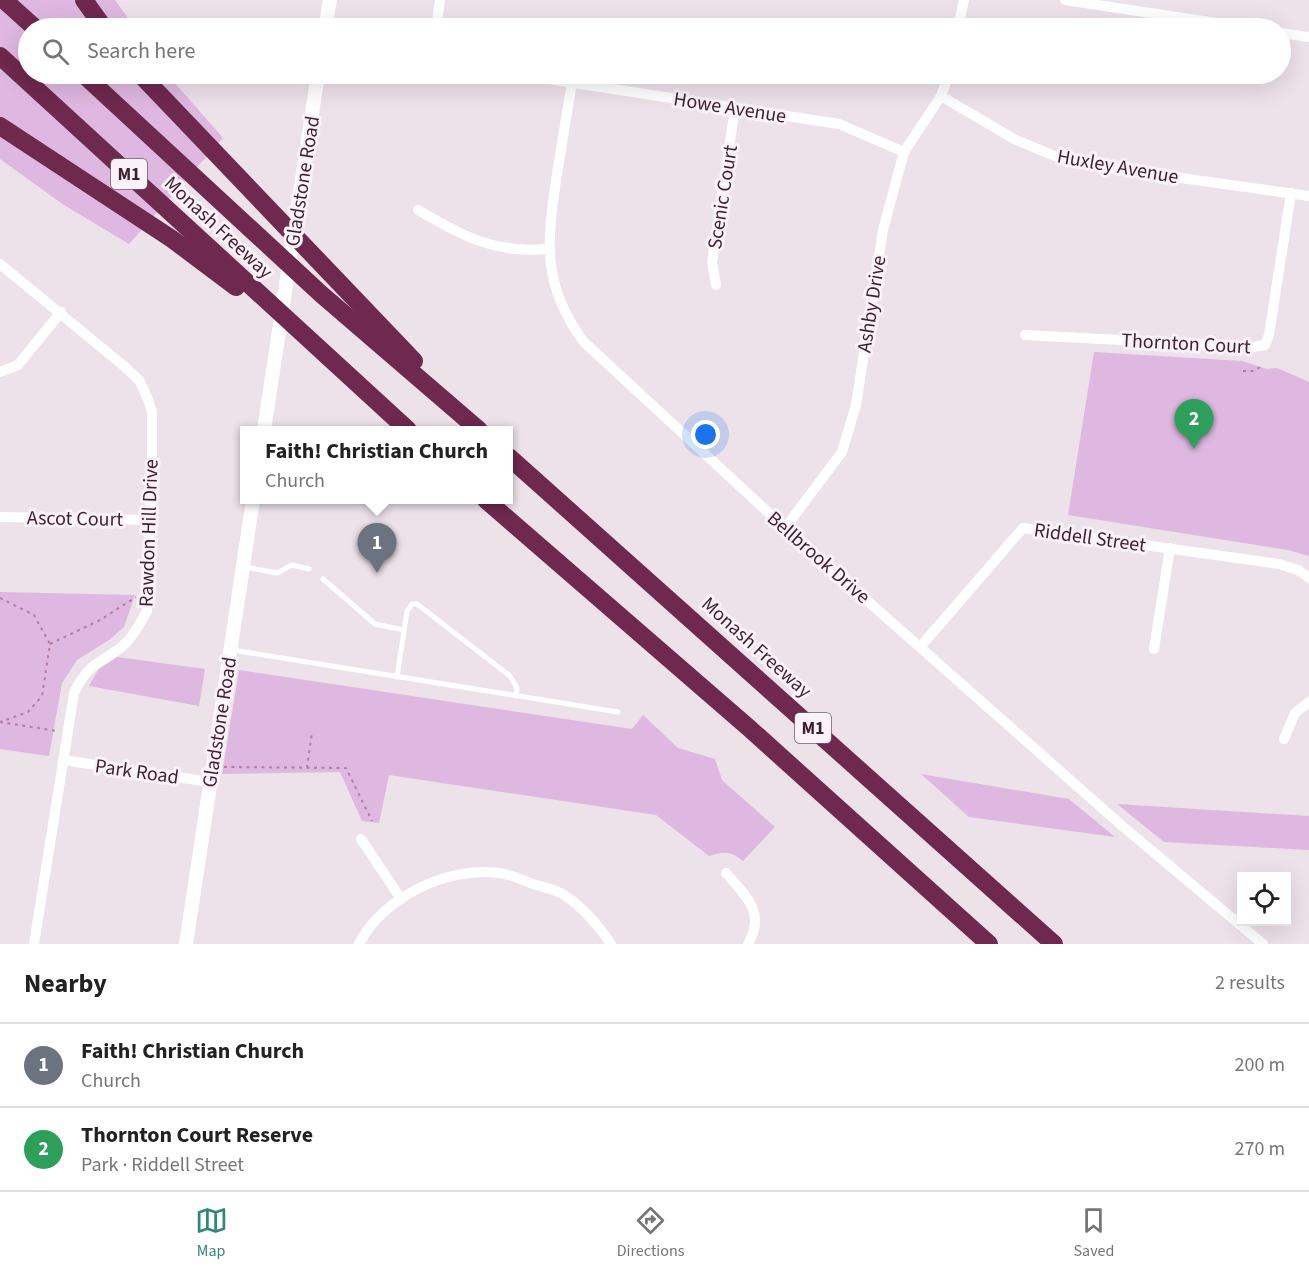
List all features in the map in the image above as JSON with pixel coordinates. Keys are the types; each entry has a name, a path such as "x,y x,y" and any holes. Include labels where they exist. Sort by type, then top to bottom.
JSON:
{"highway":[{"path":"4,0 24,18"},
{"path":"84,0 97,18"},
{"name":"Monash Freeway","path":"0,56 18,73"},
{"name":"Monash Freeway","path":"30,84 255,297"},
{"name":"Monash Freeway","path":"94,84 321,294 474,426"},
{"path":"149,84 474,426"},
{"path":"0,126 172,239 255,297 403,426"},
{"name":"Monash Freeway","path":"513,460 1054,944"},
{"name":"M1","path":"491,504 749,728 989,944"}],"main road":[{"path":"327,18 330,0"},
{"name":"Gladstone Road","path":"265,426 316,84"},
{"name":"Gladstone Road","path":"186,944 252,504"}],"street":[{"path":"437,18 440,0"},
{"path":"960,18 964,0"},
{"path":"1065,0 1183,18"},
{"path":"1291,34 1309,37"},
{"name":"Bellbrook Drive","path":"572,84 549,249 554,284 562,309 584,342 785,528 1120,824 1263,944"},
{"name":"Howe Avenue","path":"585,84 839,124 904,152"},
{"name":"Ashby Drive","path":"785,528 842,452 856,405 883,230 904,152 941,96 945,84"},
{"name":"Huxley Avenue","path":"941,96 1014,139 1057,158 1110,168 1309,196"},
{"name":"Scenic Court","path":"716,285 712,262 735,108"},
{"name":"Thornton Court","path":"1025,335 1253,347 1265,345 1269,335 1291,194"},
{"path":"418,210 456,232 488,245 522,251 549,249"},
{"name":"Rawdon Hill Drive","path":"0,264 62,312 139,380 152,412 147,611 139,627 126,643 92,666 78,684 66,732 34,944"},
{"path":"0,372 18,365 62,312"},
{"name":"Ascot Court","path":"0,517 151,520"},
{"name":"Riddell Street","path":"921,646 1023,528 1279,564 1298,570 1309,578"},
{"path":"1154,649 1170,548"},
{"path":"1284,739 1295,713 1309,702"},
{"name":"Park Road","path":"63,760 210,782"},
{"path":"361,839 401,899"},
{"path":"359,944 366,929 401,899 445,878 499,873 562,893 585,911 611,944"},
{"path":"726,873 752,902 755,915 754,928 748,944"}],"lane":[{"path":"243,567 277,573 300,565 309,569"},
{"path":"323,579 375,624 404,630"},
{"path":"397,677 409,606 422,606 510,676 517,688 516,696"},
{"path":"230,650 618,712"}],"path":[{"path":"1244,371 1260,367"},
{"path":"50,644 100,620 149,589"},
{"path":"0,598 34,615 50,644 42,696 28,712 0,722"},
{"path":"0,722 66,732"},
{"path":"307,768 312,732"},
{"path":"223,767 346,768 372,821"}],"shaded area":[{"path":"0,0 115,0 128,18 18,18 18,84 176,84 223,138 129,244 64,205 0,159"},
{"path":"1094,352 1242,361 1267,369 1277,368 1309,382 1309,556 1288,550 1068,515"},
{"path":"0,592 135,595 124,627 109,640 77,660 62,683 49,756 0,749"},
{"path":"117,657 205,669 199,706 89,686 98,670"},
{"path":"239,670 632,729 643,715 678,748 715,759 722,780 775,827 743,861 727,853 709,856 656,815 389,775 379,823 362,821 340,772 222,774"},
{"path":"921,774 1069,799 1115,837 969,817"},
{"path":"1117,804 1309,816 1309,850 1164,842"}],"place":[{"name":"Thornton Court Reserve","path":"1194,449"},
{"name":"Faith! Christian Church","path":"377,573"}]}
